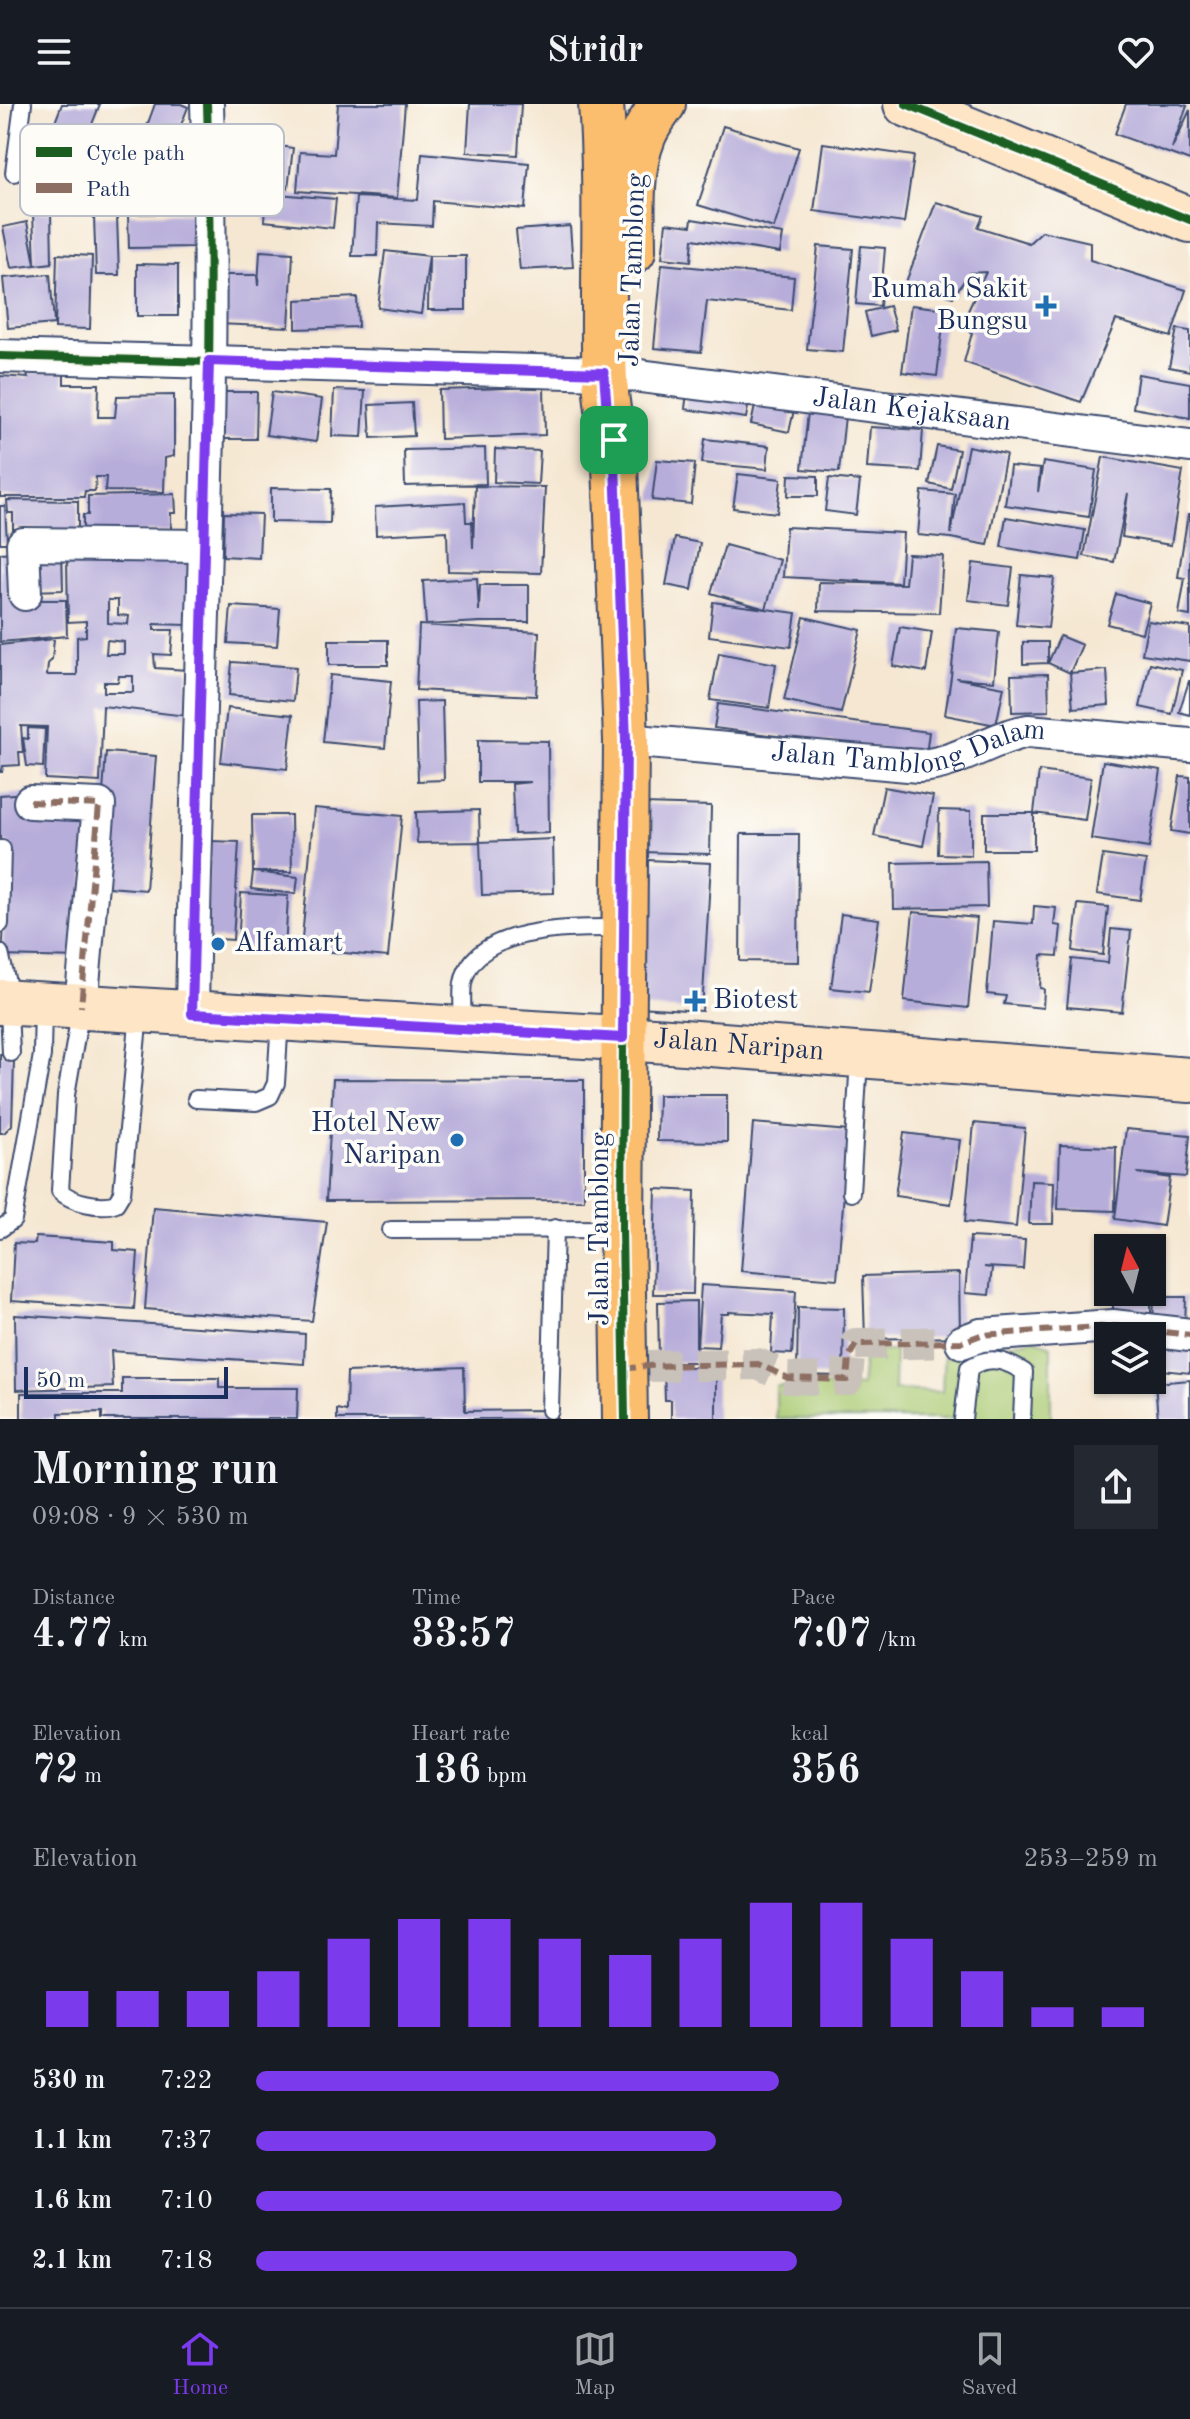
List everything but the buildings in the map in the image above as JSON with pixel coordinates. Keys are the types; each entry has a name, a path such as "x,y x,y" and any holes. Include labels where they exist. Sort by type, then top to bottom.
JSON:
{"main road":[{"name":"Jalan Tamblong","path":"601,104 604,202 618,374"},
{"name":"Jalan Tamblong","path":"625,1419 635,1367 622,1229 626,740 614,440 607,412 618,374 636,169 644,134 663,104"},
{"path":"906,104 1190,220"},
{"name":"Jalan Naripan","path":"34,1004 623,1038 1190,1080"}],"street":[{"path":"207,104 208,124"},
{"path":"192,1014 209,361 210,216"},
{"name":"Jalan Kejaksaan","path":"0,356 618,374 1190,446"},
{"path":"25,594 23,544 204,546"},
{"name":"Jalan Tamblong Dalam","path":"626,740 919,766 934,765 1028,731 1190,745"},
{"path":"30,802 99,805 34,1004"},
{"path":"962,1342 981,1335 1113,1326 1190,1335"}],"lane":[{"path":"20,124 23,104"},
{"path":"14,173 20,127"},
{"path":"0,849 0,924"},
{"path":"463,1030 463,981 485,950 516,936 554,929 624,928"},
{"path":"0,953 34,1004 66,1095 60,1191 66,1196 106,1207 116,1203 122,1193 139,1012"},
{"path":"34,1004 6,1052 42,1055"},
{"path":"0,1229 13,1220 42,1055 34,1004"},
{"path":"196,1099 256,1102 270,1096 276,1083 280,1019"},
{"path":"851,1193 860,1054"},
{"path":"550,1410 555,1228"},
{"path":"391,1230 622,1229"},
{"path":"963,1419 969,1368 980,1360 1007,1361 1024,1372 1022,1419"}],"green space":[{"path":"1036,1339 1051,1346 1051,1419 776,1419 776,1386 861,1386 865,1351 895,1351 894,1390 942,1392 944,1350 961,1352"}],"tunnel":[{"path":"646,1366 758,1364 788,1378 847,1380 849,1357 856,1344 962,1342"}],"marked path":[{"path":"30,802 99,805 81,1007"},
{"path":"624,1369 758,1364 788,1378 847,1380 849,1357 856,1344 962,1342 981,1335 1113,1326 1190,1335"}],"cycle path":[{"path":"207,104 207,124"},
{"path":"906,104 1190,220"},
{"path":"192,1014 208,445 209,216"},
{"path":"0,356 604,373"},
{"path":"623,1038 625,1419"}],"place":[{"name":"Rumah Sakit Bungsu","path":"1046,306"},
{"name":"Alfamart","path":"218,944"},
{"name":"Biotest","path":"695,1001"},
{"name":"Hotel New Naripan","path":"457,1140"}],"route":[{"path":"209,361 604,373 607,412 614,440 626,740 623,1038 192,1014 209,361"}]}
